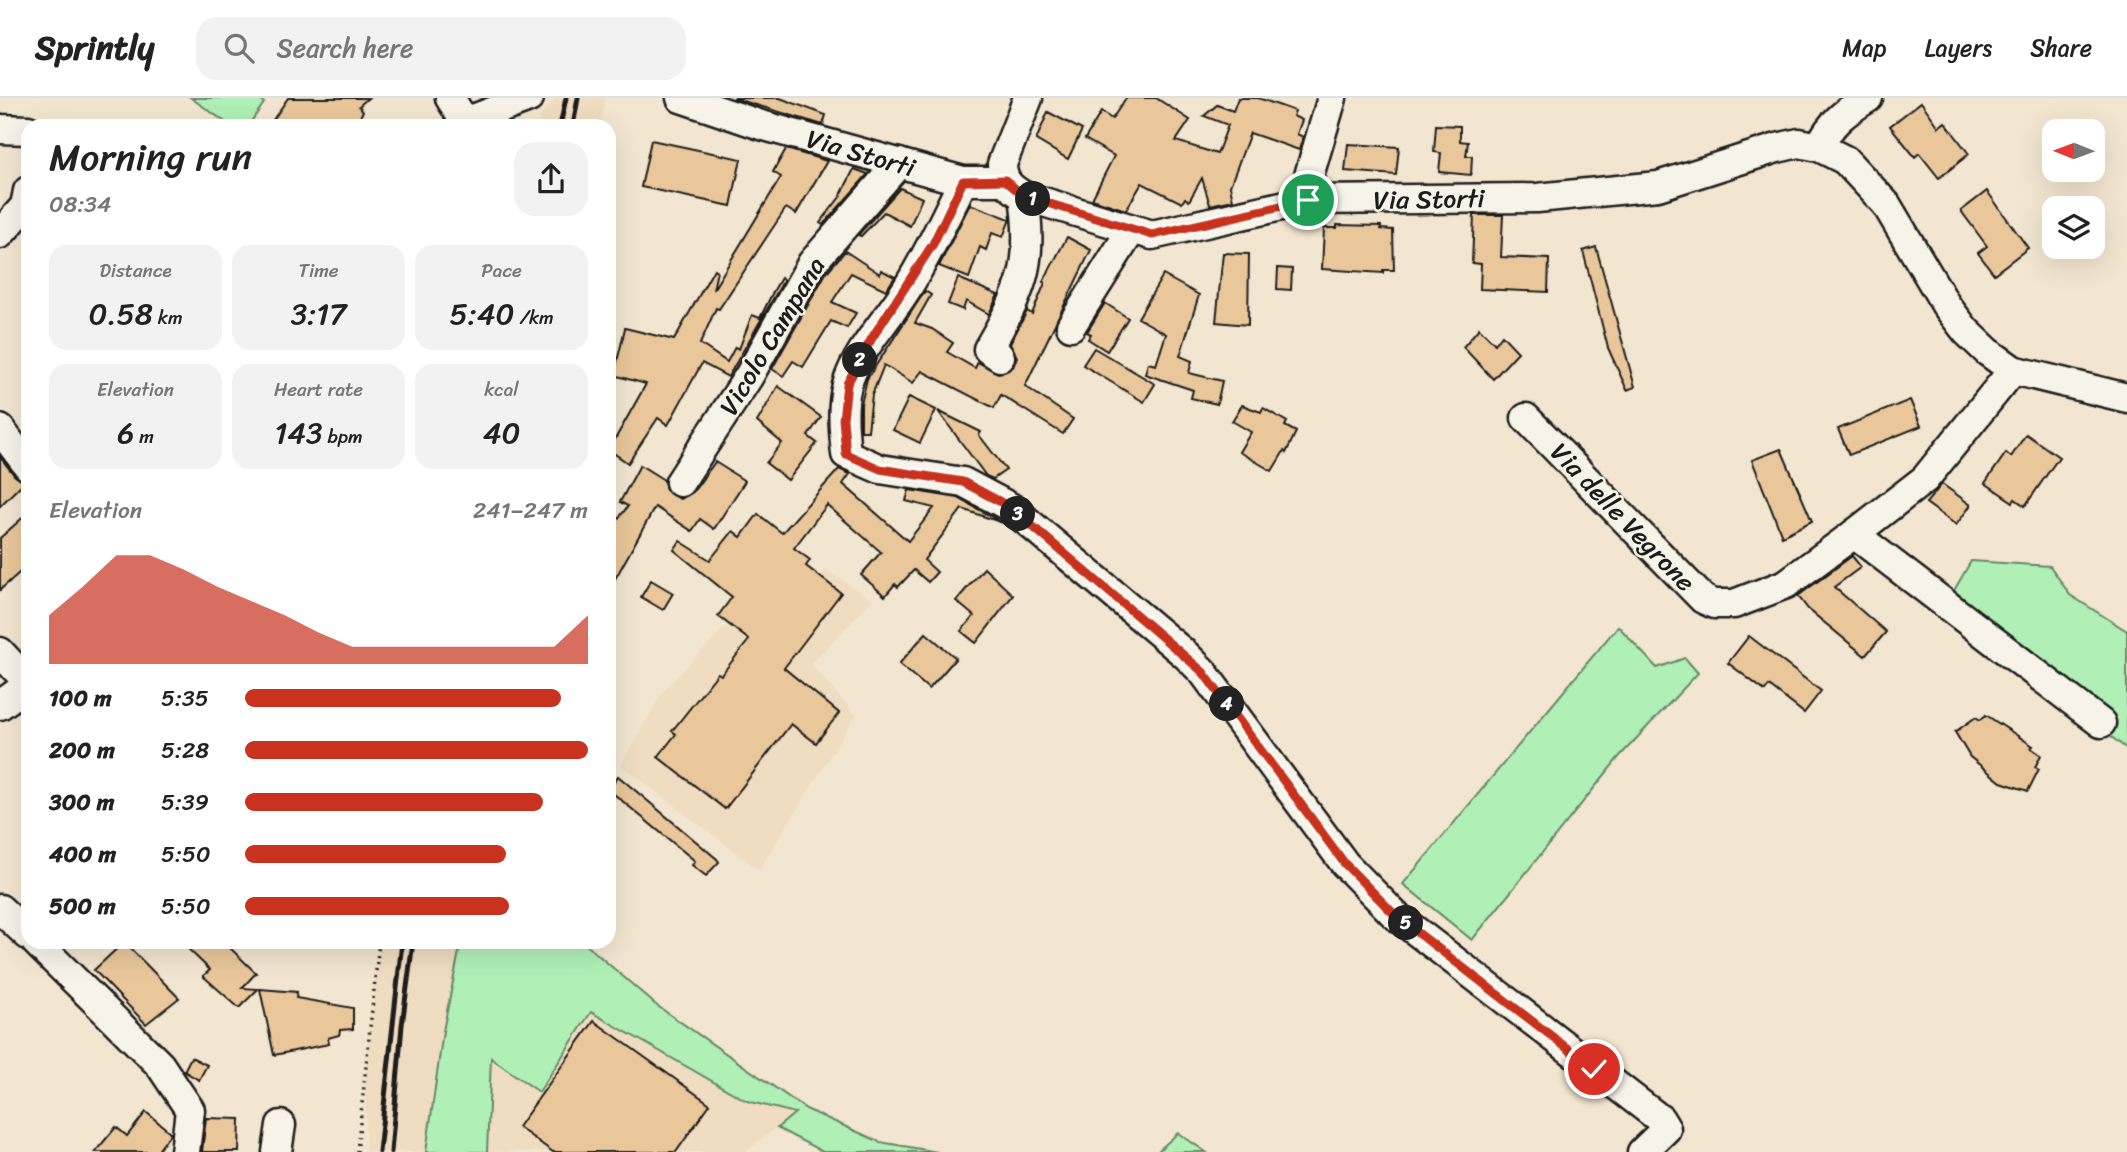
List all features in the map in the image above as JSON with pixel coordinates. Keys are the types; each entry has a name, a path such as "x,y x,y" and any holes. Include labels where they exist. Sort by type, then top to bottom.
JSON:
{"street":[{"path":"450,98 461,119"},
{"path":"476,119 529,98"},
{"name":"Via Storti","path":"681,98 761,125 963,181 1014,188 1152,235 1308,200 1537,198 1658,186 1777,148 1798,143 1819,147"},
{"path":"1000,356 988,349 1016,302 1029,236 1014,188 1002,164 1028,98"},
{"path":"1308,200 1308,179 1332,98"},
{"path":"1868,98 1838,116 1819,147 1844,160 1872,187 1903,229 1946,305 1966,331 2013,370 2127,398"},
{"path":"0,129 21,130"},
{"name":"Vicolo Campana","path":"680,482 749,376 812,263 899,163"},
{"path":"963,181 933,244 872,338 847,384 843,419 846,454 880,469 963,482 1010,507 1186,655 1203,672 1345,864 1395,915 1660,1119 1666,1129 1642,1152"},
{"path":"0,234 21,210"},
{"path":"1071,326 1132,229"},
{"name":"Via delle Vegrone","path":"1527,418 1703,599 1714,604 1747,601 1786,584 1925,479 2013,370"},
{"path":"0,429 21,457"},
{"path":"1854,534 2101,723"},
{"path":"0,652 21,676"},
{"path":"0,705 21,689"},
{"path":"0,909 21,928"},
{"path":"43,949 160,1065 190,1110 185,1152"}],"path":[{"path":"357,1152 378,949"}],"shaded area":[{"path":"556,98 605,98 602,119 539,119"},
{"path":"825,569 873,600 811,664 856,715 759,870 621,765 665,688 733,620 806,600"},
{"path":"378,949 460,949 443,1031 426,1152 365,1152 366,1066"},
{"path":"591,1012 747,1101 796,1113 745,1152 487,1152 491,1058 539,1092"}],"green space":[{"path":"191,98 258,98 264,103 253,119 221,119"},
{"path":"1971,561 2050,566 2070,595 2127,631 2127,749 1944,608"},
{"path":"1618,626 1657,668 1685,658 1698,673 1619,757 1472,940 1403,884"},
{"path":"460,949 591,949 656,1005 806,1109 880,1142 938,1152 823,1152 777,1128 795,1113 747,1101 591,1012 539,1092 491,1058 487,1152 426,1152 443,1031"},
{"path":"1178,1133 1206,1152 1157,1152"}],"building":[{"path":"288,98 368,98 359,106 363,111 359,119 274,119"},
{"path":"733,98 780,98 826,115 823,125"},
{"path":"1126,98 1156,98 1190,120 1176,141 1217,154 1228,125 1204,116 1217,105 1233,111 1238,98 1258,98 1295,111 1293,116 1302,120 1297,134 1303,137 1299,150 1250,133 1230,186 1233,200 1210,205 1202,178 1189,201 1185,198 1182,203 1142,183 1126,210 1092,199 1114,156 1085,139 1101,112 1112,119"},
{"path":"1921,102 1939,127 1945,122 1969,154 1939,178 1919,153 1915,157 1890,126"},
{"path":"1048,112 1082,130 1068,159 1036,140"},
{"path":"1436,125 1460,126 1460,141 1468,142 1466,156 1472,156 1471,175 1439,172 1441,153 1434,152"},
{"path":"651,140 741,159 731,206 641,187"},
{"path":"1348,144 1399,147 1396,175 1345,171"},
{"path":"786,149 827,161 796,214 786,208 719,309 716,308 700,344 727,362 735,347 739,349 752,315 760,318 781,278 784,280 728,377 702,363 668,425 658,418 628,463 616,455 616,438 646,384 616,376 625,328 674,340 714,269 717,271 713,290 781,177 773,172"},
{"path":"854,169 868,174 823,225 820,223 840,197"},
{"path":"900,188 922,198 910,226 884,212 861,236 858,235"},
{"path":"1987,191 2028,248 1994,274 1978,253 1987,246 1961,211"},
{"path":"970,204 1010,219 1003,237 992,233 986,250 980,247 969,278 939,266"},
{"path":"1474,215 1503,215 1501,257 1549,259 1548,292 1480,289 1481,264 1472,263"},
{"path":"1337,225 1381,226 1381,229 1393,230 1394,270 1383,270 1383,273 1322,269 1324,228 1337,228"},
{"path":"1067,237 1091,250 1025,386 1073,419 1063,434 1001,395 994,408 922,371 913,383 884,365 872,395 868,431 861,431 861,404 867,379 925,291 931,295 915,323 932,329 953,343 947,352 975,368 978,362 998,373 1013,367 1017,357 1010,344 1027,311 1032,314 1045,283 1043,282"},
{"path":"1596,247 1635,387 1627,390 1608,348 1583,251"},
{"path":"845,251 880,274 881,270 895,277 886,290 851,273 832,302 856,313 847,328 831,321 803,367 793,361 783,376 772,369 826,273"},
{"path":"1223,253 1249,254 1248,325 1216,322"},
{"path":"1278,268 1292,269 1291,290 1277,289"},
{"path":"1163,275 1199,295 1180,356 1192,361 1189,373 1222,381 1217,404 1191,398 1193,390 1145,374 1148,363 1156,365 1166,334 1138,318"},
{"path":"958,278 998,295 989,314 966,301 963,310 948,304"},
{"path":"1105,303 1128,318 1107,351 1088,339 1091,334 1087,332"},
{"path":"1479,328 1495,344 1502,335 1518,352 1493,379 1463,347"},
{"path":"1094,348 1155,384 1144,402 1083,365"},
{"path":"778,386 821,417 808,436 817,443 788,480 766,463 782,443 757,422"},
{"path":"909,397 936,410 920,443 893,430"},
{"path":"1910,400 1921,426 1849,455 1838,429"},
{"path":"1242,405 1261,412 1263,408 1287,422 1285,426 1296,432 1286,453 1284,451 1272,471 1239,452 1251,432 1232,421"},
{"path":"938,411 981,432 979,435 1006,470 993,479 986,476"},
{"path":"2026,434 2059,457 2025,506 2015,499 2013,502 1985,483 2006,453 2011,457"},
{"path":"1781,449 1812,521 1782,536 1752,460"},
{"path":"0,457 21,480 21,485 0,506"},
{"path":"715,462 745,481 714,529 700,519 692,531 655,507 616,577 616,522 628,506 620,502 640,465 664,480 666,490 680,499 693,492"},
{"path":"839,469 850,474 843,484 908,541 934,508 906,501 909,490 958,498 1003,523 962,509 924,560 937,572 928,582 914,570 898,587 895,584 885,596 861,575 881,552 827,505 794,548 810,560 806,566 841,593 784,668 839,713 816,743 791,724 725,809 658,757 676,734 672,731 718,673 721,675 749,640 718,616 732,597 674,550 680,541 710,560 733,531 741,537 758,514 782,533"},
{"path":"1942,484 1971,505 1956,525 1926,503"},
{"path":"21,519 21,571 0,590 0,538"},
{"path":"1852,556 1861,567 1834,587 1886,632 1865,656 1808,609 1798,596"},
{"path":"984,568 1013,595 976,643 961,631 974,616 956,601"},
{"path":"651,580 673,593 663,610 641,597"},
{"path":"926,633 956,658 929,689 899,664"},
{"path":"1749,636 1821,691 1804,713 1769,686 1765,691 1728,663"},
{"path":"1986,715 2033,746 2031,748 2041,755 2035,767 2039,769 2028,791 2001,782 1970,757 1955,732 1976,717 1980,720"},
{"path":"618,776 717,859 719,862 706,876 692,865 695,861 616,796"},
{"path":"116,949 131,949 179,998 146,1024 94,970"},
{"path":"188,949 231,949 256,973 242,988 258,989 239,1008 203,976 210,970"},
{"path":"260,989 297,992 296,998 353,1008 353,1029 340,1030 339,1035 328,1038 329,1044 274,1055"},
{"path":"594,1021 710,1104 676,1152 553,1152 518,1127"},
{"path":"191,1057 207,1065 199,1080 184,1071"},
{"path":"146,1112 171,1133 157,1152 95,1152 116,1127 127,1136"},
{"path":"206,1118 240,1119 239,1152 202,1152"}],"railway":[{"path":"562,119 566,98"},
{"path":"574,119 578,98"},
{"path":"379,1152 401,949"},
{"path":"391,1152 402,1025 412,949"}],"route":[{"path":"1308,200 1152,235 1024,196 1012,189 1005,180 963,181 933,244 906,291 872,338 847,384 843,419 846,454 880,469 963,482 1010,507 1203,672 1345,864 1395,915 1594,1069"}]}
